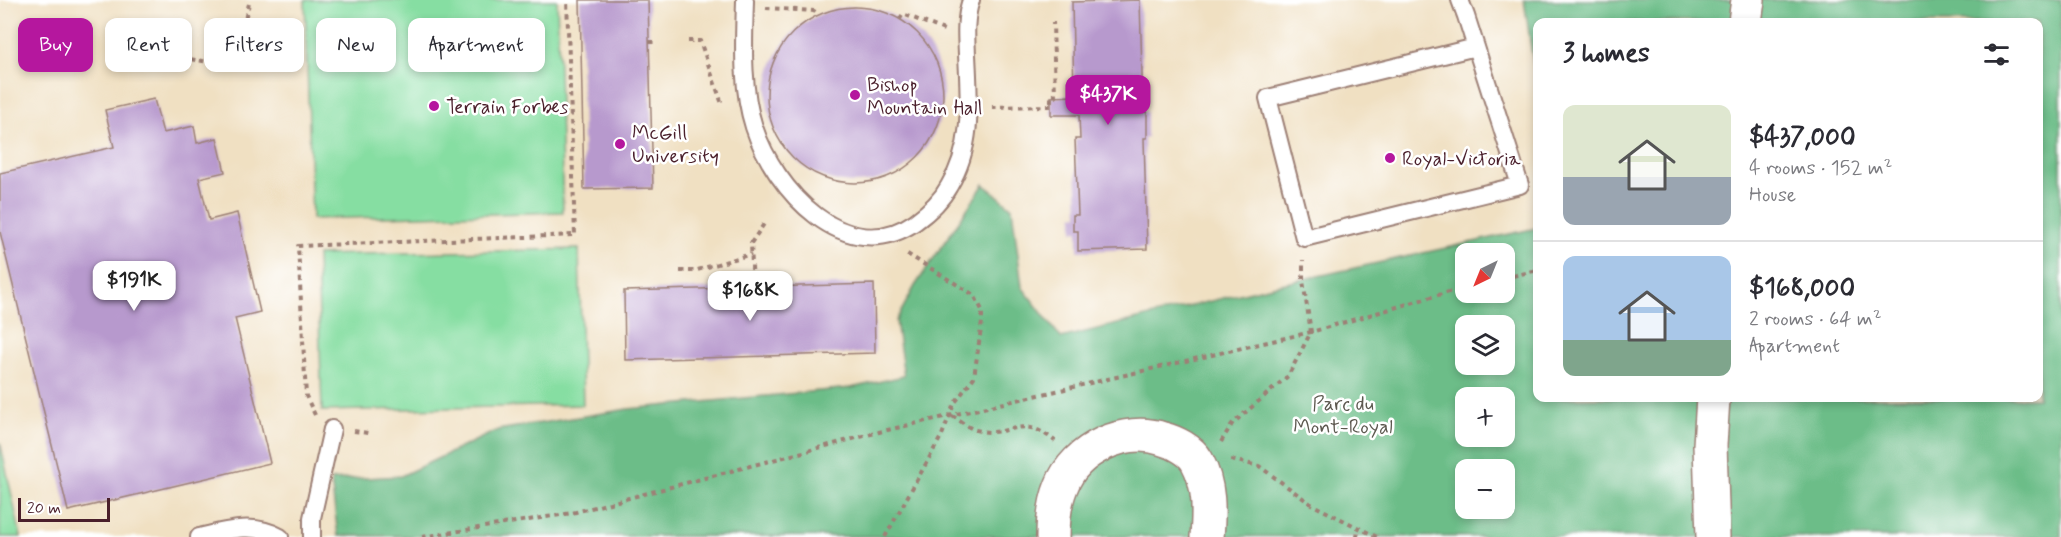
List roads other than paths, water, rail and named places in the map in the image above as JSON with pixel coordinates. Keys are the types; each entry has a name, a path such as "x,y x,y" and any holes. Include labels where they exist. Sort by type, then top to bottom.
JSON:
{"street":[{"path":"1746,18 1748,0"},
{"path":"1713,402 1710,445 1713,537"},
{"path":"1053,537 1053,513 1061,485 1084,456 1107,442 1130,436 1154,436 1176,443 1204,457 1207,485 1207,537"}],"lane":[{"path":"753,4 745,53 749,105 754,126 771,167 788,190 818,216 844,231 865,238 889,236 922,217 948,188 961,163 969,125 966,23 971,0"},
{"path":"1460,0 1476,47 1520,185 1304,238 1268,99 1476,47"},
{"path":"312,537 312,518 332,429"},
{"path":"199,537 239,527 270,531 280,537"}],"place":[{"name":"Bishop Mountain Hall","path":"855,95"},
{"name":"Terrain Forbes","path":"434,106"},
{"name":"McGill University","path":"620,144"},
{"name":"Royal-Victoria","path":"1390,158"}],"park label":[{"name":"Parc du Mont-Royal","path":"1343,414"}]}
